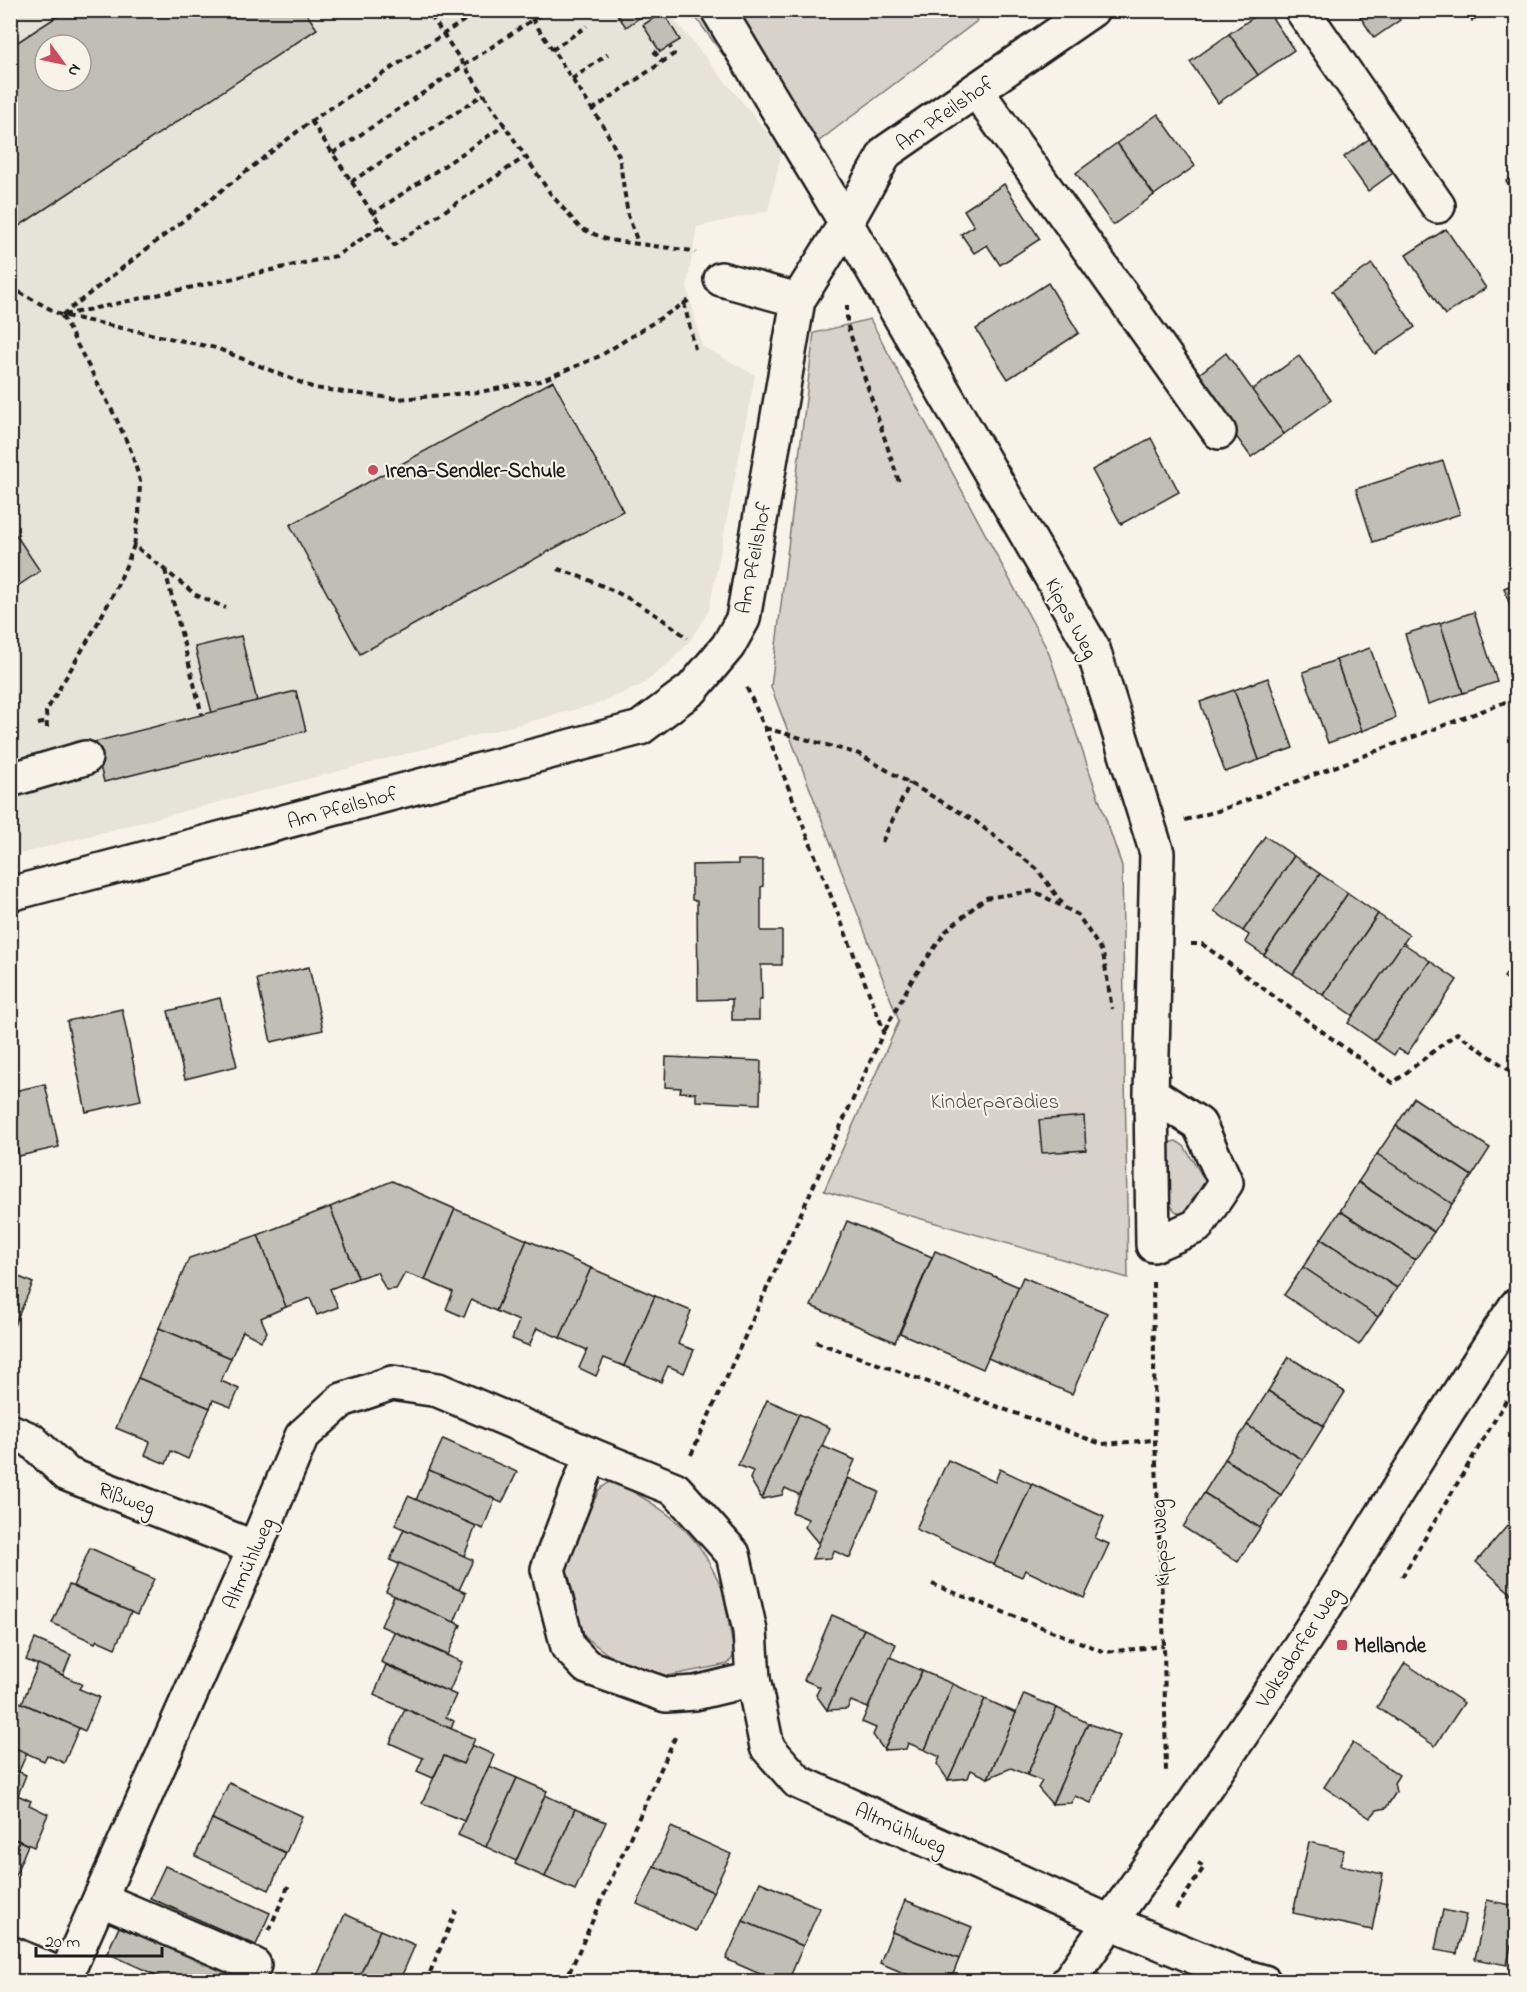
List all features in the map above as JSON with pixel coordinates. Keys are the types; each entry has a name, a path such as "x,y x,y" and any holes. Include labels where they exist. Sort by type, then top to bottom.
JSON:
{"street":[{"name":"Kipps Weg","path":"718,10 846,223 1093,649 1157,853 1151,1093 1153,1245"},
{"name":"Am Pfeilshof","path":"10,894 639,728 692,689 722,653 743,619 798,300 846,223 886,152 1092,10"},
{"path":"1302,10 1438,206"},
{"path":"976,90 1219,432"},
{"path":"721,279 798,300"},
{"path":"10,780 71,762"},
{"path":"1151,1093 1199,1124 1226,1183 1197,1226 1153,1245"},
{"name":"Volksdorfer Weg","path":"1068,1982 1315,1623 1461,1389 1516,1306"},
{"name":"Altmühlweg","path":"64,1979 255,1548 302,1436 342,1400 392,1383 438,1390 675,1489 733,1554 750,1631 753,1679 767,1747 798,1782 1110,1922"},
{"name":"Rißweg","path":"10,1431 31,1440 67,1474 255,1548"},
{"path":"591,1455 548,1569 568,1647 587,1666 666,1695 695,1693 753,1679"},
{"path":"100,1899 254,1965"},
{"path":"1110,1922 1236,1974 1264,1982"},
{"path":"10,1953 64,1979"}],"path":[{"path":"62,315 311,121 480,10"},
{"path":"526,10 592,110 619,156 628,215 638,243"},
{"path":"333,153 547,10"},
{"path":"10,287 62,315 216,348 314,388 398,399 479,392 540,381 600,356 721,279 693,251 608,240 580,228 550,193 431,16"},
{"path":"552,50 587,26"},
{"path":"592,110 674,54 670,47"},
{"path":"654,51 662,62"},
{"path":"572,79 608,54"},
{"path":"351,182 484,94"},
{"path":"311,121 394,245 525,157"},
{"path":"372,214 505,125"},
{"path":"62,315 336,256 381,226"},
{"path":"847,302 847,324 899,482"},
{"path":"684,303 695,349"},
{"path":"62,315 115,416 131,451 140,481 139,515 134,545 125,572 106,610 46,712 46,722 71,762"},
{"path":"134,545 196,595 226,608"},
{"path":"558,569 593,580 629,598 722,653 765,728 884,1031"},
{"path":"164,570 202,715"},
{"path":"1149,829 1221,810 1516,698"},
{"path":"38,724 46,722"},
{"path":"765,728 860,754 975,821 1037,869 1065,908"},
{"path":"882,842 910,783"},
{"path":"675,1489 884,1031 912,980 946,931 985,898 1034,891 1078,915 1103,953 1114,1017"},
{"path":"1155,945 1202,944 1394,1083 1457,1033 1516,1075"},
{"name":"Kipps Weg","path":"1153,1245 1155,1440 1164,1646 1166,1784"},
{"path":"816,1342 1102,1444 1155,1440"},
{"path":"1402,1577 1516,1384"},
{"path":"932,1584 1105,1652 1164,1646"},
{"path":"565,1982 695,1693"},
{"path":"426,1982 456,1911"}],"shaded area":[{"name":"Irena-Sendler-Schule","path":"11,11 667,11 782,150 768,211 697,227 687,286 702,346 755,375 709,610 690,641 668,664 642,685 597,704 11,856"}],"green space":[{"path":"971,10 977,21 798,157 691,11"},
{"name":"Kinderparadies","path":"870,319 1048,651 1122,866 1128,1278 824,1191 899,1021 771,687 814,333"},
{"path":"1176,1141 1184,1146 1209,1187 1183,1216 1169,1203 1165,1150 1168,1143"},
{"path":"612,1480 670,1516 694,1539 704,1554 723,1591 735,1654 728,1664 667,1676 618,1662 585,1637 566,1586 567,1560 599,1490"}],"building":[{"path":"67,10 304,10 317,29 10,232 10,47"},
{"path":"622,10 647,10 648,12 626,27 617,14"},
{"path":"1267,10 1294,50 1258,75 1229,34"},
{"path":"1356,10 1394,10 1400,20 1374,38"},
{"path":"1465,10 1487,10 1472,21"},
{"path":"663,12 680,40 660,52 643,25"},
{"path":"1229,34 1258,75 1218,103 1190,62"},
{"path":"1158,114 1195,166 1154,195 1117,143"},
{"path":"1376,134 1400,168 1368,191 1344,157"},
{"path":"1117,143 1154,195 1113,225 1076,173"},
{"path":"1516,174 1516,196 1506,181"},
{"path":"1004,184 1040,239 1000,265 987,245 974,253 961,234 974,226 964,210"},
{"path":"1446,229 1486,288 1445,315 1406,255"},
{"path":"1372,264 1415,327 1375,354 1332,291"},
{"path":"1048,283 1079,333 1008,379 976,329"},
{"path":"1226,353 1284,434 1251,457 1194,378"},
{"path":"1299,356 1331,400 1284,434 1252,390"},
{"path":"553,381 623,511 360,654 290,525"},
{"path":"1151,438 1179,492 1121,524 1092,470"},
{"path":"1443,461 1460,514 1373,542 1356,489"},
{"path":"10,526 40,571 10,591"},
{"path":"1516,583 1516,623 1504,588"},
{"path":"1474,612 1497,682 1463,693 1440,623"},
{"path":"1440,623 1463,693 1428,704 1405,634"},
{"path":"241,636 257,701 212,713 195,647"},
{"path":"1370,648 1396,718 1362,731 1336,660"},
{"path":"1336,660 1362,731 1328,743 1303,672"},
{"path":"1268,678 1293,748 1259,760 1234,690"},
{"path":"1234,690 1259,760 1225,772 1200,702"},
{"path":"296,691 306,731 104,782 94,742"},
{"path":"1265,836 1294,856 1243,931 1214,911"},
{"path":"1294,856 1320,874 1264,955 1245,942 1249,935 1243,931"},
{"path":"738,860 763,860 761,931 782,931 782,965 761,965 762,1000 759,1000 759,1020 732,1020 732,999 698,1000 697,901 692,900 692,865 738,864"},
{"path":"1320,874 1348,893 1293,974 1264,955"},
{"path":"1348,893 1378,914 1323,995 1293,974"},
{"path":"1378,914 1409,935 1353,1016 1323,995"},
{"path":"1403,943 1430,961 1374,1041 1348,1023"},
{"path":"1516,960 1516,986 1504,977"},
{"path":"1430,961 1457,980 1407,1054 1398,1049 1394,1055 1374,1041"},
{"path":"309,967 323,1030 271,1042 257,979"},
{"path":"220,998 237,1066 185,1079 168,1011"},
{"path":"122,1009 141,1100 86,1112 67,1021"},
{"path":"666,1057 761,1061 760,1104 696,1101 696,1093 680,1092 681,1088 665,1087"},
{"path":"45,1084 59,1147 19,1156 10,1117 10,1092"},
{"path":"1414,1098 1490,1148 1472,1176 1396,1126"},
{"path":"1084,1116 1086,1150 1042,1153 1039,1120"},
{"path":"1396,1126 1472,1176 1452,1204 1377,1154"},
{"path":"1377,1154 1452,1204 1434,1232 1358,1182"},
{"path":"392,1181 455,1209 425,1280 405,1273 396,1289 386,1290 377,1272 358,1278 330,1207"},
{"path":"1358,1182 1434,1232 1415,1260 1340,1211"},
{"path":"330,1207 358,1278 330,1289 338,1307 317,1315 310,1298 286,1307 258,1235"},
{"path":"455,1209 527,1240 496,1311 471,1300 464,1317 446,1309 453,1292 425,1280"},
{"path":"1340,1211 1415,1260 1397,1288 1321,1239"},
{"path":"847,1221 932,1257 895,1342 811,1306"},
{"path":"258,1235 286,1307 261,1318 267,1332 261,1341 243,1331 231,1358 159,1328 189,1258"},
{"path":"1321,1239 1397,1288 1378,1317 1303,1267"},
{"path":"527,1240 591,1268 560,1338 537,1328 529,1346 512,1339 519,1321 496,1311"},
{"path":"935,1251 1019,1287 983,1369 900,1333"},
{"path":"1303,1267 1378,1317 1359,1345 1284,1295"},
{"path":"591,1268 655,1296 624,1366 604,1358 596,1376 579,1368 587,1350 560,1338"},
{"path":"10,1273 33,1283 12,1330 10,1329"},
{"path":"1023,1277 1107,1313 1072,1394 988,1358"},
{"path":"655,1296 691,1311 678,1344 694,1350 684,1373 668,1366 661,1382 624,1366"},
{"path":"159,1328 231,1358 221,1381 239,1389 231,1407 213,1400 210,1408 138,1378"},
{"path":"1289,1357 1345,1392 1324,1426 1268,1391"},
{"path":"138,1378 210,1408 188,1459 171,1451 166,1464 145,1455 150,1442 116,1428"},
{"path":"1268,1391 1324,1426 1303,1460 1247,1425"},
{"path":"767,1400 799,1414 762,1499 750,1479 753,1471 738,1465"},
{"path":"799,1414 830,1428 800,1495 785,1488 782,1495 762,1499"},
{"path":"1247,1425 1303,1460 1281,1495 1225,1459"},
{"path":"443,1439 517,1472 502,1503 429,1470"},
{"path":"822,1446 855,1460 819,1544 805,1527 808,1519 792,1512"},
{"path":"1225,1459 1281,1495 1260,1528 1204,1493"},
{"path":"948,1460 995,1482 1000,1469 1032,1484 994,1565 916,1529"},
{"path":"429,1470 495,1499 483,1529 416,1500"},
{"path":"848,1478 879,1492 850,1558 834,1551 831,1558 812,1559"},
{"path":"1032,1484 1104,1517 1095,1538 1109,1544 1084,1598 1025,1570 1022,1577 994,1565"},
{"path":"1204,1493 1260,1528 1238,1562 1183,1527"},
{"path":"408,1496 476,1526 464,1556 395,1525"},
{"path":"1508,1525 1516,1533 1516,1598 1476,1562"},
{"path":"404,1529 473,1560 459,1590 390,1560"},
{"path":"90,1548 154,1579 137,1615 73,1586"},
{"path":"399,1563 466,1593 454,1623 386,1592"},
{"path":"69,1585 131,1612 115,1648 97,1640 95,1643 52,1623"},
{"path":"394,1596 461,1625 448,1655 381,1626"},
{"path":"832,1615 864,1629 827,1710 816,1695 820,1687 804,1680"},
{"path":"864,1629 896,1644 868,1708 851,1701 847,1709 827,1710"},
{"path":"394,1632 462,1662 449,1692 381,1662"},
{"path":"35,1639 71,1655 63,1675 26,1660"},
{"path":"890,1657 922,1671 884,1750 873,1735 876,1728 862,1722"},
{"path":"1405,1663 1464,1703 1435,1746 1377,1707"},
{"path":"38,1664 82,1684 79,1689 99,1697 85,1731 22,1703"},
{"path":"386,1665 456,1695 446,1717 454,1721 451,1729 374,1695"},
{"path":"922,1671 953,1684 925,1750 908,1743 906,1749 884,1750"},
{"path":"953,1684 985,1699 948,1780 937,1764 940,1757 925,1750"},
{"path":"1024,1694 1057,1708 1027,1775 1011,1768 988,1778"},
{"path":"985,1699 1016,1713 988,1778 971,1770 968,1778 948,1780"},
{"path":"17,1701 79,1728 64,1763 47,1755 44,1761 10,1746 10,1716"},
{"path":"1057,1708 1088,1723 1052,1804 1038,1788 1042,1781 1027,1775"},
{"path":"405,1709 475,1739 463,1764 444,1756 433,1778 417,1771 423,1758 390,1743"},
{"path":"1088,1723 1120,1736 1091,1803 1075,1796 1071,1803 1052,1804"},
{"path":"1353,1743 1399,1775 1394,1783 1396,1792 1386,1808 1377,1810 1370,1818 1324,1787"},
{"path":"472,1745 494,1755 464,1821 422,1803 444,1756 463,1764"},
{"path":"10,1746 27,1753 19,1771 10,1768"},
{"path":"489,1766 517,1778 486,1847 458,1835"},
{"path":"10,1768 26,1775 18,1795 10,1792"},
{"path":"517,1778 547,1791 516,1861 486,1847"},
{"path":"229,1783 302,1816 286,1853 212,1819"},
{"path":"10,1792 31,1801 29,1805 48,1814 34,1847 10,1837"},
{"path":"545,1795 575,1809 545,1877 515,1864"},
{"path":"575,1809 606,1822 575,1890 545,1877"},
{"path":"212,1819 286,1853 269,1890 195,1856"},
{"path":"671,1827 731,1854 713,1892 654,1866"},
{"path":"10,1837 28,1845 13,1880 10,1879"},
{"path":"1309,1842 1344,1850 1340,1865 1383,1874 1372,1930 1293,1913"},
{"path":"165,1866 270,1913 256,1945 150,1898"},
{"path":"654,1866 713,1892 696,1931 637,1904"},
{"path":"760,1882 820,1908 803,1946 743,1921"},
{"path":"905,1900 972,1927 959,1959 892,1932"},
{"path":"1487,1900 1516,1906 1516,1947 1511,1945 1507,1965 1475,1959"},
{"path":"1443,1910 1466,1915 1457,1954 1435,1950"},
{"path":"345,1914 380,1930 357,1982 330,1982 317,1976"},
{"path":"122,1921 243,1975 240,1982 171,1982 107,1953"},
{"path":"743,1921 803,1946 788,1982 778,1982 726,1959"},
{"path":"380,1930 415,1945 399,1982 357,1982"},
{"path":"892,1932 959,1959 950,1982 925,1982 880,1963"}],"place":[{"name":"Irena-Sendler-Schule","path":"373,470"},
{"name":"Mellande","path":"1342,1645"}]}
